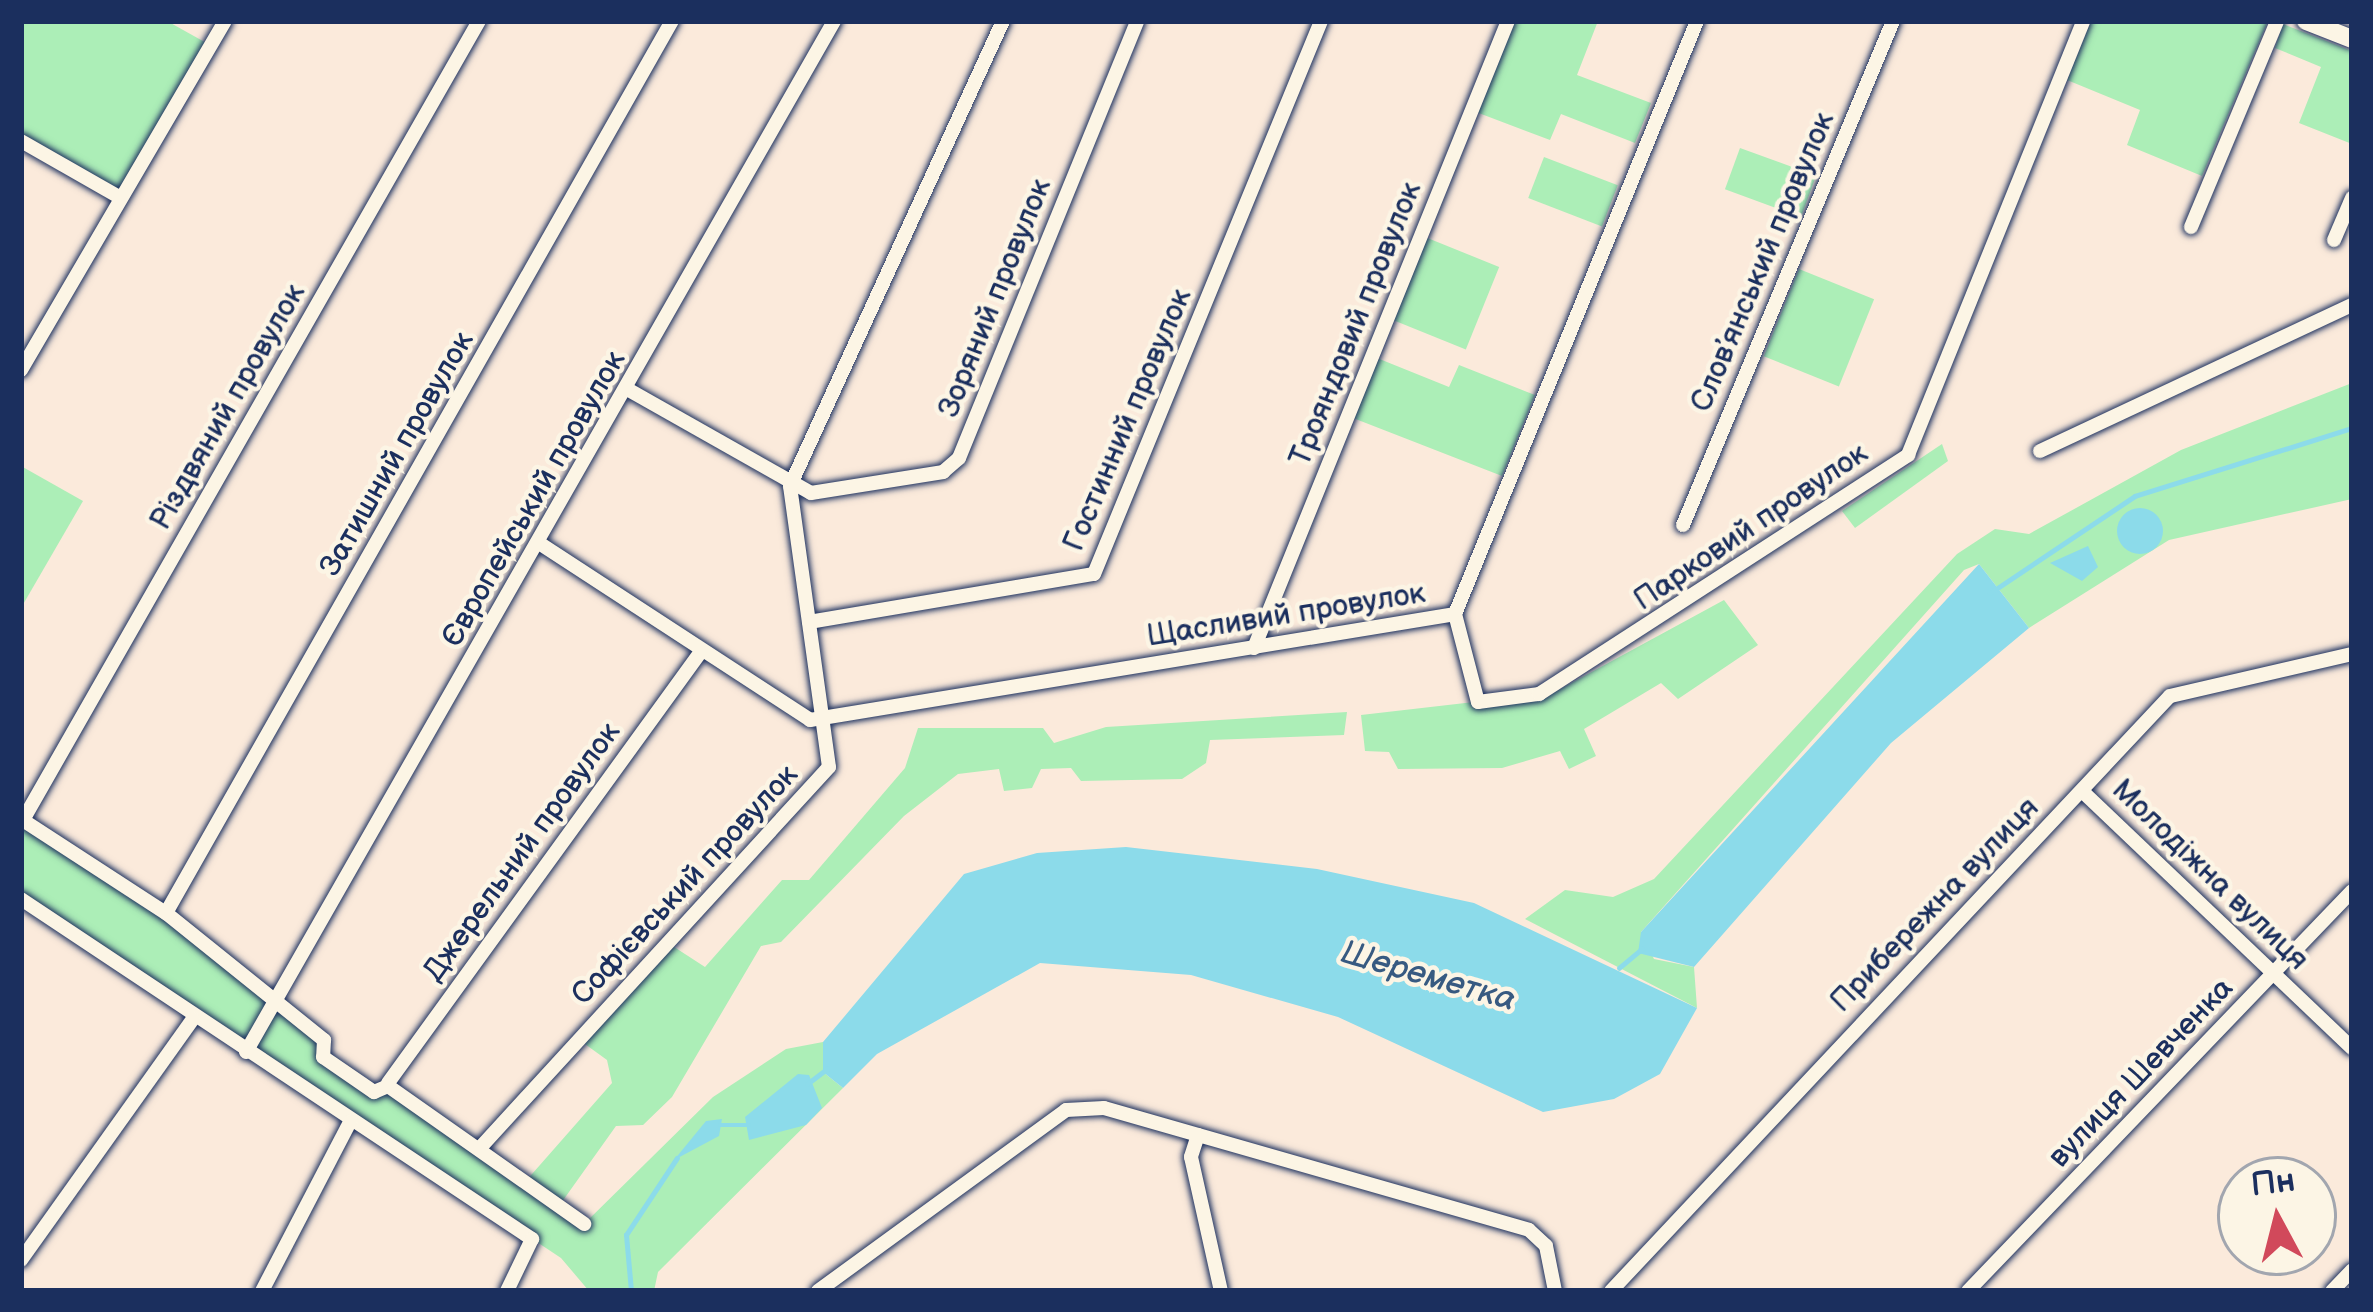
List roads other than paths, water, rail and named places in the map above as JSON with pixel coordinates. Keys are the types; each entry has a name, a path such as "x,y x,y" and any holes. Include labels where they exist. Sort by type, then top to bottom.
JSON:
{"main road":[{"path":"2306,21 2352,39"}],"street":[{"path":"21,370 225,21"},
{"name":"Різдвяний провулок","path":"22,819 479,21"},
{"name":"Затишний провулок","path":"166,913 672,21"},
{"name":"Європейський провулок","path":"246,1052 542,545 834,21"},
{"path":"629,390 790,486 1003,21"},
{"name":"Зоряний провулок","path":"790,486 943,472 959,458 1137,21"},
{"name":"Гостинний провулок","path":"809,622 1094,574 1321,21"},
{"name":"Трояндовий провулок","path":"1254,648 1508,21"},
{"name":"Щасливий провулок","path":"542,545 790,714 1254,648 1455,614 1697,21"},
{"name":"Словʼянський провулок","path":"1684,525 1893,21"},
{"name":"Парковий провулок","path":"1455,614 1478,702 1539,694 1908,455 2083,21"},
{"path":"2191,227 2277,21"},
{"path":"21,141 119,197"},
{"path":"2334,240 2352,198"},
{"path":"2040,451 2352,304"},
{"name":"Софієвський провулок","path":"479,1149 824,776 823,712 790,486"},
{"name":"Джерельний провулок","path":"388,1083 700,653"},
{"name":"Прибережна вулиця","path":"1611,1291 2186,684 2352,655"},
{"name":"Молодіжна вулиця","path":"2084,792 2352,1048"},
{"path":"22,819 166,913 324,1040 322,1057 374,1092 388,1086 584,1225"},
{"name":"вулиця Шевченка","path":"1968,1291 2352,891"},
{"path":"21,898 193,1018 532,1239 507,1291"},
{"path":"21,1260 193,1018"},
{"path":"818,1291 1066,1110 1104,1108 1529,1230 1546,1246 1555,1291"},
{"path":"262,1291 350,1122"},
{"path":"1198,1135 1191,1156 1221,1291"},
{"path":"2332,1291 2352,1270"}],"water":[{"path":"2140,508 2156,515 2163,531 2156,547 2140,554 2124,547 2117,531 2124,515"},
{"path":"2088,546 2098,567 2082,581 2050,563"},
{"path":"1979,564 2029,628 1891,743 1694,967 1638,953 1641,932"},
{"path":"1126,847 1317,869 1474,903 1697,1008 1660,1074 1614,1099 1543,1112 1338,1017 1191,975 1040,963 877,1054 843,1088 823,1072 823,1042 964,874 1037,853"},
{"path":"798,1074 809,1075 822,1108 806,1125 749,1140 745,1117"},
{"path":"722,1119 719,1136 674,1160 706,1121"}],"waterway":[{"name":"Шереметка","path":"1990,593 2135,496 2352,428"},
{"name":"Шереметка","path":"1619,968 1642,949"},
{"path":"807,1084 827,1069"},
{"name":"Шереметка","path":"720,1125 749,1125"},
{"name":"Шереметка","path":"631,1291 626,1235 677,1158"}]}
